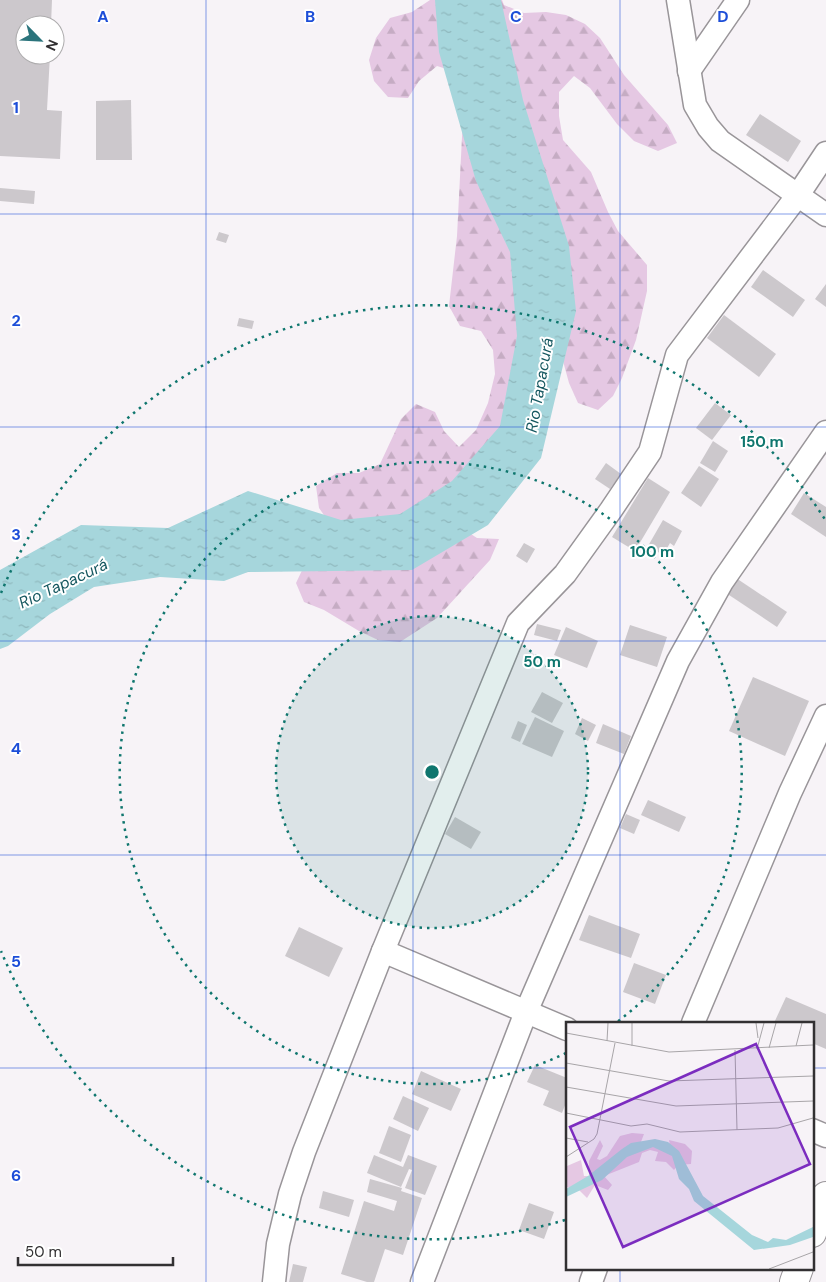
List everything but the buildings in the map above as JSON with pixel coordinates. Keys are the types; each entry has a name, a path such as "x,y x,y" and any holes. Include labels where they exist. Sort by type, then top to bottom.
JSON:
{"main road":[{"path":"814,1229 826,1196"}],"street":[{"path":"678,0 695,105 708,128 720,141 826,214"},
{"path":"689,71 738,0"},
{"path":"274,1282 278,1244 290,1194 304,1152 383,952 518,623 565,574 650,452 677,356 798,195 826,154"},
{"path":"422,1282 526,1012 678,661 722,582 826,432"},
{"path":"693,1022 790,793 826,716"},
{"path":"383,952 566,1029"},
{"path":"814,1131 826,1136"},
{"path":"591,1282 595,1270"}],"green space":[{"path":"430,0 502,0 504,5 524,13 546,12 566,15 585,24 600,38 624,75 668,125 677,143 658,151 634,141 617,124 590,88 574,76 559,92 559,116 563,140 591,172 618,231 647,265 647,291 636,340 613,396 598,410 578,403 569,383 563,361 534,344 460,527 477,538 499,539 490,560 437,618 400,642 378,640 324,610 304,602 296,583 306,562 331,525 319,508 316,486 337,473 359,473 380,464 401,419 416,404 435,412 444,431 459,447 476,430 488,403 495,374 493,350 481,331 460,326 449,306 457,236 463,117 456,72 437,66 419,81 408,98 388,97 374,81 369,60 376,38 390,18 412,12"}],"water":[{"name":"Rio Tapacurá","path":"435,0 501,0 523,100 569,246 576,311 541,458 488,525 412,570 248,572 224,581 160,577 94,587 50,614 8,646 0,649 0,570 81,525 168,528 248,491 341,520 400,514 452,481 500,426 517,336 510,252 476,181 439,52"}]}
